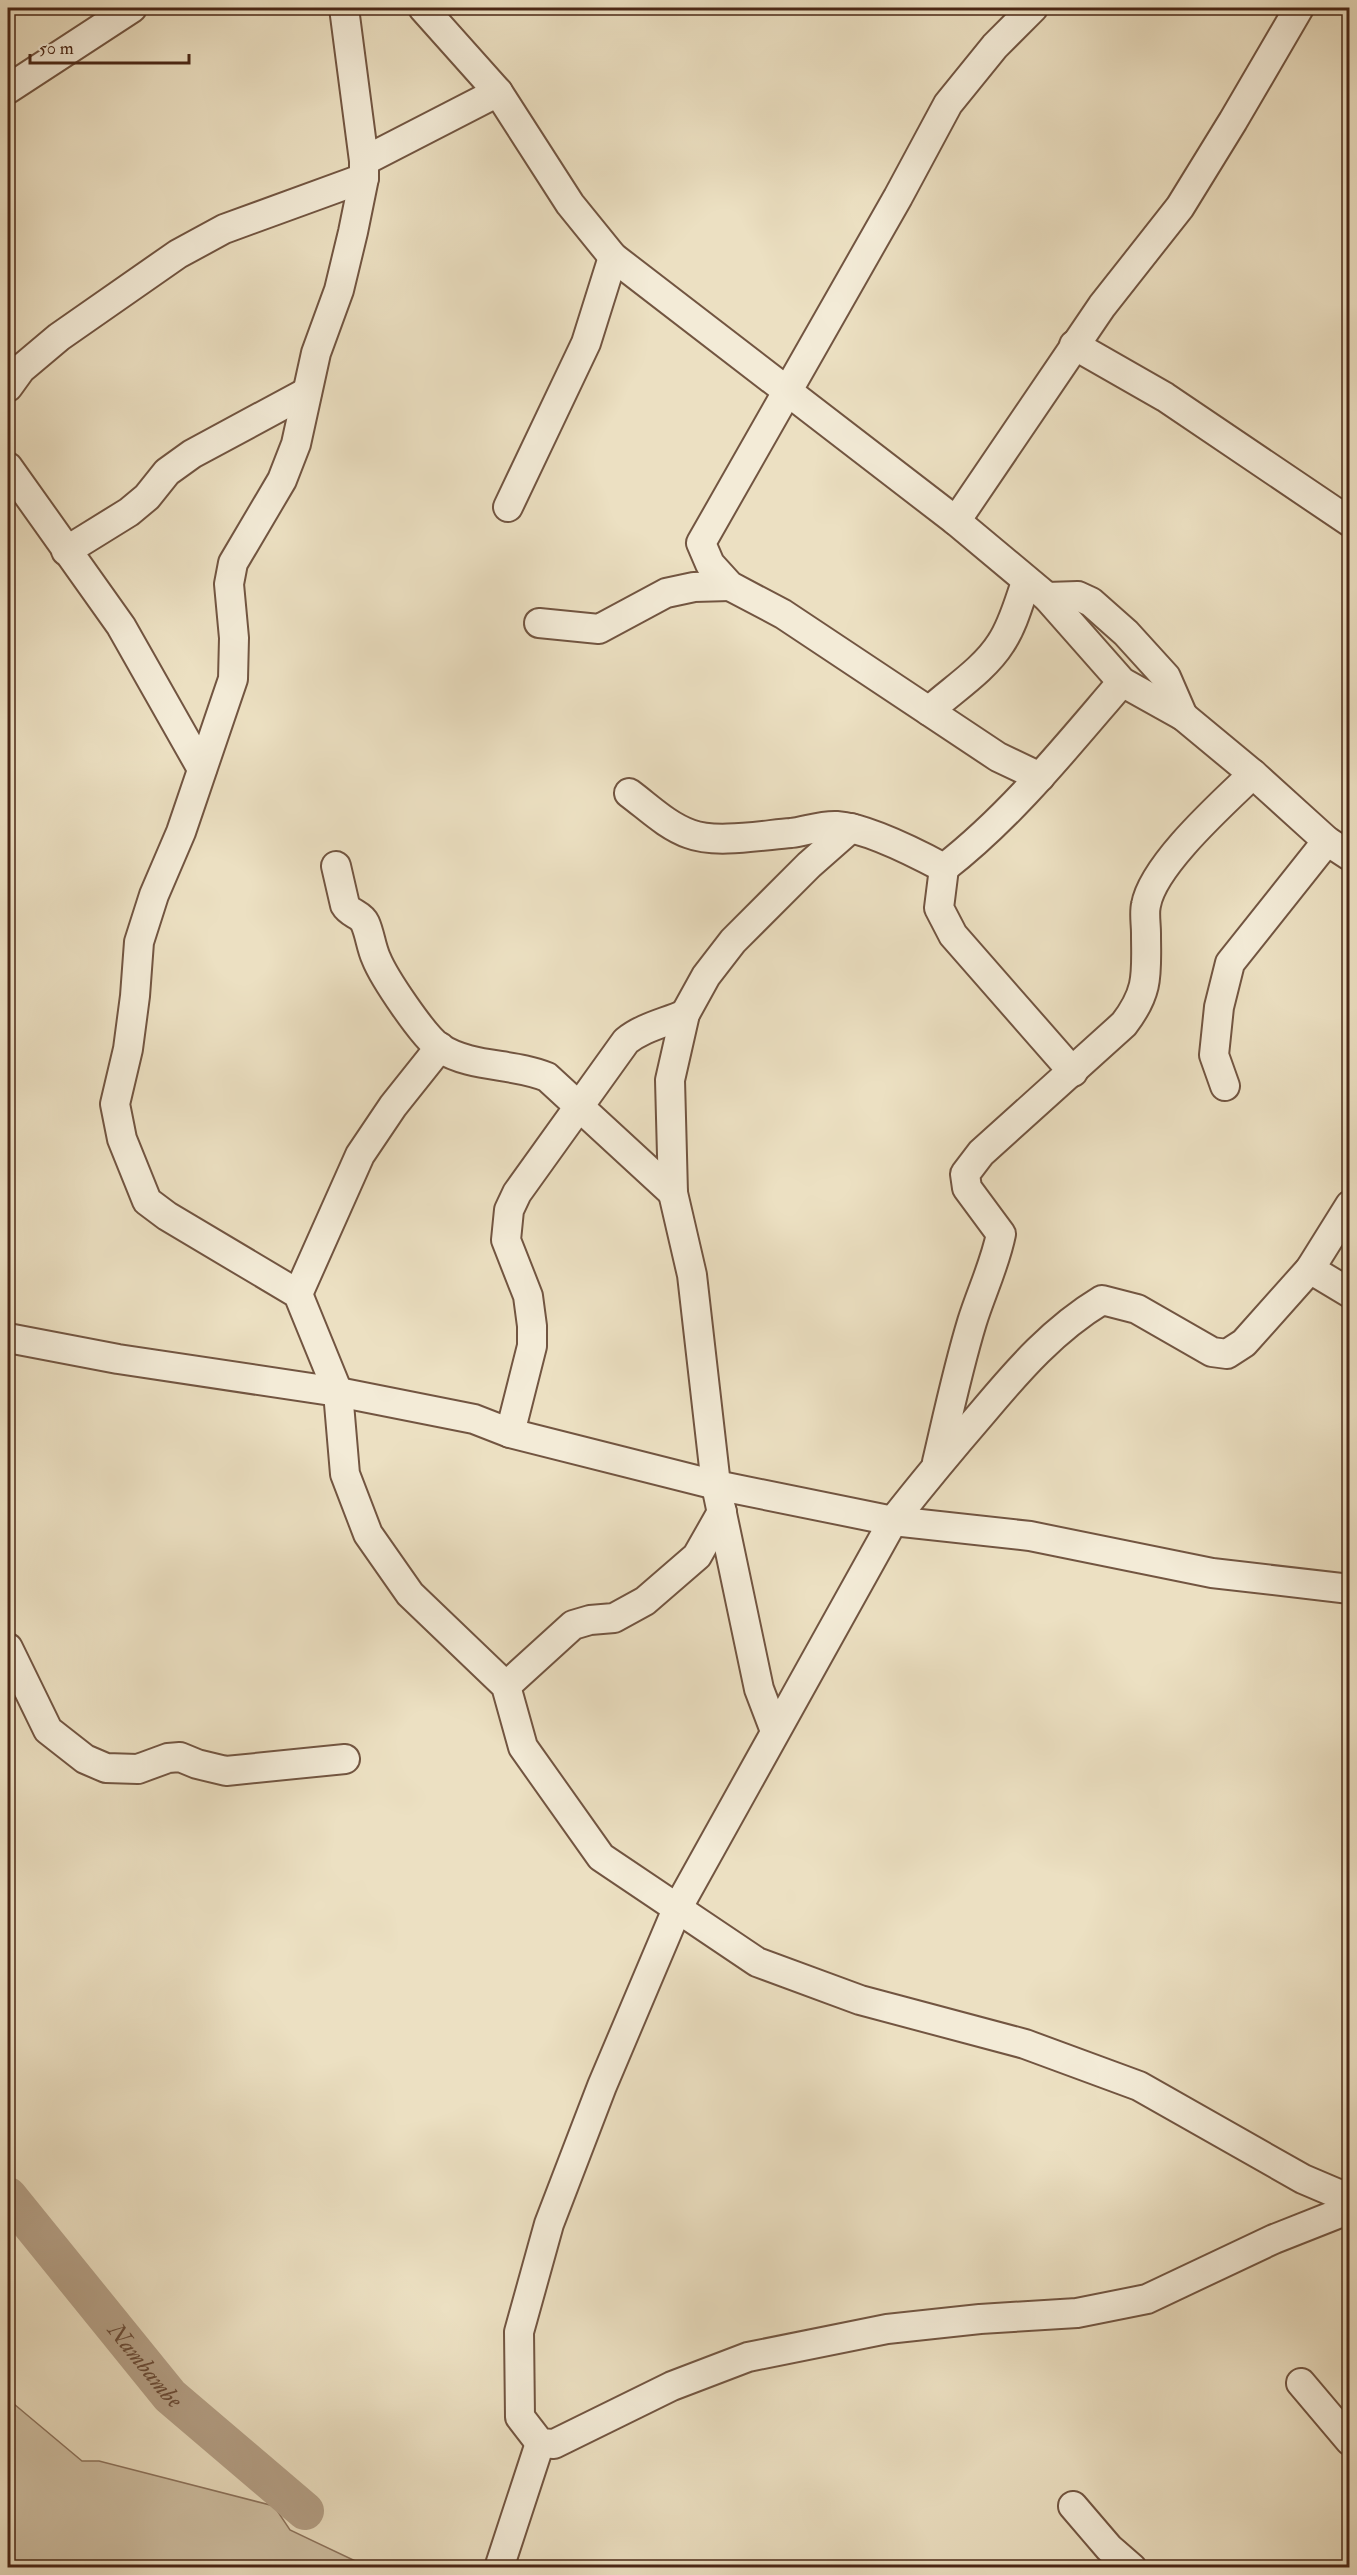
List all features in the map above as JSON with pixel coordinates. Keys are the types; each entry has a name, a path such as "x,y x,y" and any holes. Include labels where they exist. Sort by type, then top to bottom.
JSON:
{"street":[{"path":"8,89 132,8"},
{"path":"344,8 364,170 339,290 316,353 296,444 282,480 233,563 229,584 234,638 233,680 181,832 154,895 138,942 135,996 128,1049 115,1104 122,1138 147,1201 167,1216 298,1294 346,1393 345,1474 368,1534 410,1594 506,1686 523,1747 601,1857 758,1962 860,2000 1025,2044 1139,2086 1303,2179 1350,2199"},
{"path":"423,8 498,92 570,204 613,257 957,521 1036,589 1122,682 1183,716 1338,848 1230,963 1219,1008 1214,1054 1225,1086"},
{"path":"1033,8 995,46 948,104 898,197 701,543 710,564 730,586 783,614 998,757 1040,777"},
{"path":"957,521 1074,345 1180,207 1299,8"},
{"path":"8,387 21,369 59,337 178,254 224,229 364,170 498,92"},
{"path":"508,507 586,343 613,257"},
{"path":"1074,345 1165,397 1350,522"},
{"path":"66,551 129,512 147,497 167,472 192,454 307,392"},
{"path":"8,467 20,503 66,551 121,626 202,769"},
{"path":"539,623 598,629 666,593 694,588 730,586"},
{"path":"929,711 984,663 1001,644 1036,589"},
{"path":"1036,589 1077,596 1091,602 1126,633 1166,677 1183,716"},
{"path":"1073,1072 953,935 939,908 944,868 972,846 1040,777 1122,682"},
{"path":"935,1467 969,1332 982,1288 997,1251 1000,1234 967,1188 965,1174 981,1153 1124,1024 1139,1004 1144,990 1146,904 1160,872 1213,813 1253,774"},
{"path":"629,793 671,825 691,835 735,838 834,826 851,828 920,855 944,868"},
{"path":"775,1731 759,1689 716,1485 692,1275 673,1193 670,1080 685,1014 706,976 733,941 808,865 851,828"},
{"path":"336,866 347,910 364,921 376,958 392,988 440,1047 462,1057 533,1071 547,1077 559,1091 580,1106 673,1193"},
{"path":"510,1433 532,1346 532,1326 528,1296 506,1240 509,1210 517,1193 626,1041 638,1031 663,1024 685,1014"},
{"path":"298,1294 360,1155 393,1106 440,1047"},
{"path":"1350,1205 1310,1269 1244,1343 1227,1354 1212,1352 1137,1310 1102,1300 1075,1316 1026,1361 935,1467 893,1521 677,1909 602,2086 549,2224 519,2332 520,2417 540,2443 554,2444 672,2386 748,2357 887,2329 980,2319 1077,2313 1147,2299 1274,2239 1350,2209"},
{"path":"1310,1269 1350,1293"},
{"path":"8,1338 118,1359 346,1393 379,1416 431,1429 455,1426 474,1419 510,1433 716,1485 893,1521 1029,1536 1212,1573 1350,1589"},
{"path":"697,1556 722,1512"},
{"path":"506,1686 573,1624 614,1618 630,1611 697,1556 730,1545"},
{"path":"8,1648 48,1730 85,1759 106,1768 138,1768 168,1758 180,1757 226,1771 345,1759"},
{"path":"1301,2383 1350,2440"},
{"path":"499,2568 540,2443"},
{"path":"1073,2506 1109,2548 1132,2568"}],"shaded area":[{"path":"8,2399 82,2461 99,2461 274,2506 290,2530 368,2567 8,2567"}],"waterway":[{"name":"Nambambe","path":"8,2196 170,2396 305,2511"}]}
